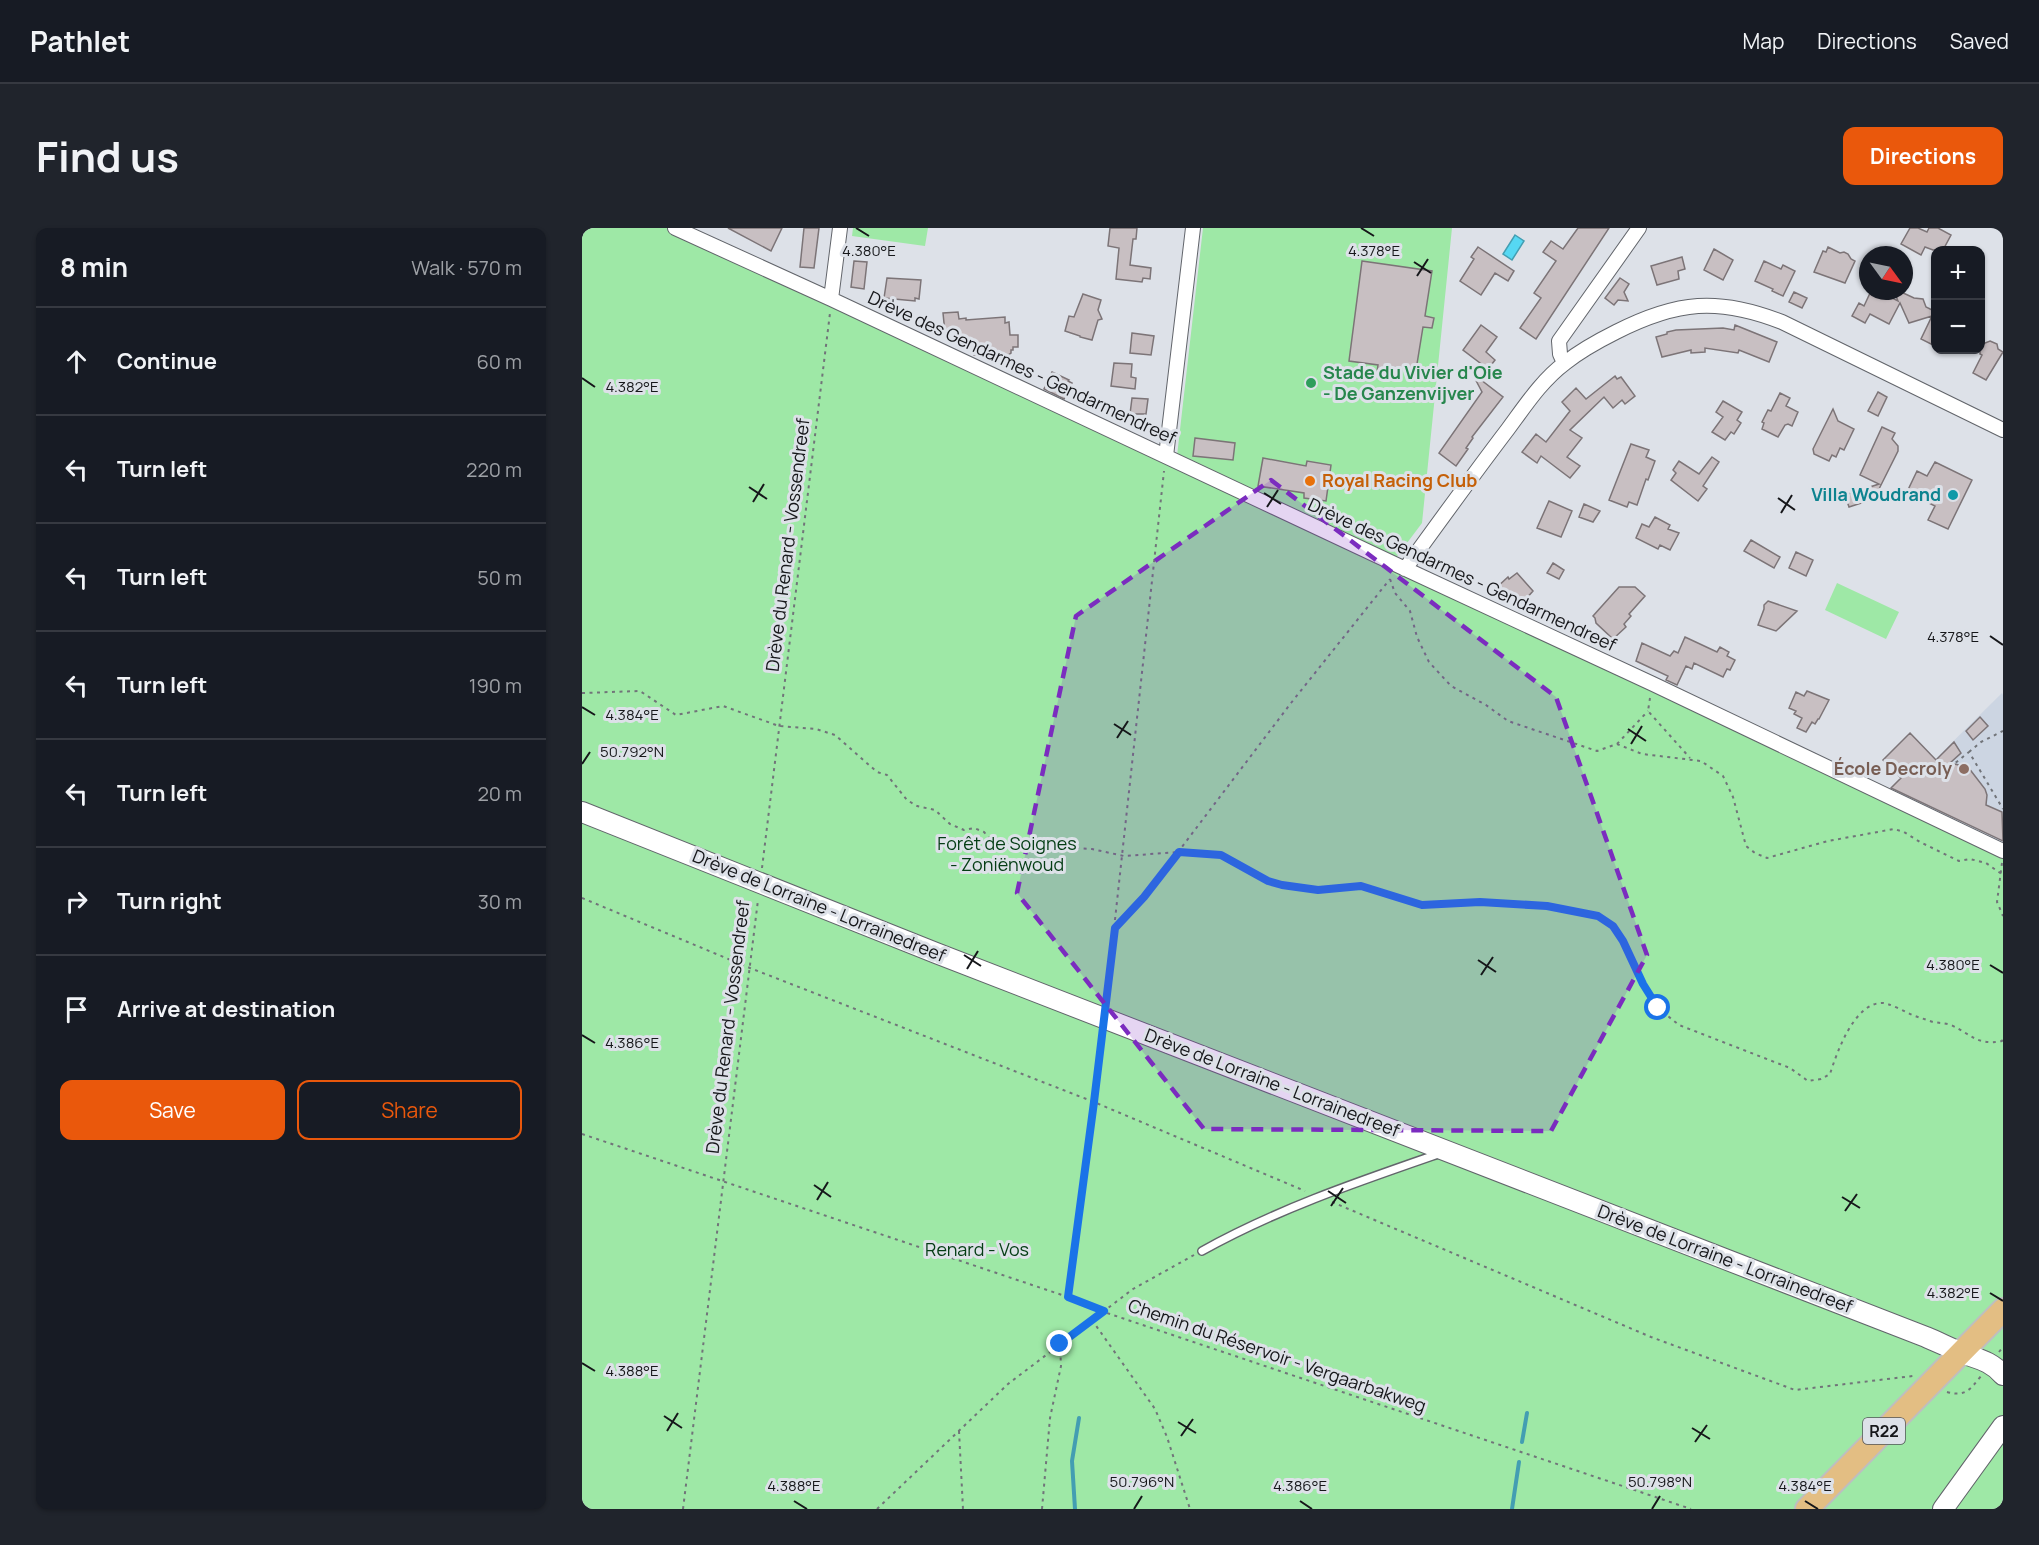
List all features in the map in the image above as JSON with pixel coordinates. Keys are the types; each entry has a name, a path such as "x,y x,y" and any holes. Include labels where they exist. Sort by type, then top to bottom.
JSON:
{"main road":[{"name":"Drève de Lorraine - Lorrainedreef","path":"582,812 936,953 1926,1337 1998,1368"},
{"name":"R22","path":"1807,1509 2003,1310"},
{"path":"1943,1509 2003,1426"}],"street":[{"name":"Drève des Gendarmes - Gendarmendreef","path":"675,228 1653,684 2003,851"},
{"path":"831,299 840,228"},
{"path":"1166,456 1193,228"},
{"path":"1564,363 1560,354 1559,341 1639,228"},
{"path":"1402,568 1536,392 1564,363 1597,342 1638,321 1667,310 1698,305 1725,306 1755,312 1782,322 2003,430"}],"lane":[{"path":"1202,1251 1231,1235 1320,1197 1447,1152"},
{"path":"1982,1456 2003,1434"}],"path":[{"name":"Drève du Renard - Vossendreef","path":"683,1509 831,299"},
{"path":"1068,1297 1124,856 1166,456"},
{"path":"1115,928 1144,897 1291,703 1390,579 1402,568"},
{"path":"1390,579 1395,593 1410,611 1416,638 1429,662 1451,686 1486,705 1508,721 1597,751 1617,744 1648,711 1653,684"},
{"path":"582,693 640,691 676,715 723,706 779,726 816,729 835,735 870,765 887,775 907,800 917,806 935,810 950,824 964,830 974,828 984,832 992,841 1092,849 1124,856 1179,852 1221,855 1268,881 1282,885 1318,890 1361,886 1422,905 1480,902 1547,906 1598,916 1613,926 1623,941 1643,984 1658,1008 1679,1025 1790,1068 1808,1081 1821,1079 1830,1074 1840,1049 1860,1012 1872,1004 1884,1002 1900,1011 1950,1025 1989,1044 2003,1040"},
{"path":"1648,711 1690,759"},
{"path":"1944,772 1981,741 2003,731"},
{"path":"1617,744 1642,754 1701,761 1723,776 1733,797 1746,846 1767,858 1828,841 1894,829 1959,861 1970,859 1986,863 2003,875"},
{"path":"1969,752 2003,809"},
{"path":"2001,866 1997,902 2003,916"},
{"path":"582,898 750,968 1094,1102 1651,1336 1795,1390 1905,1376"},
{"name":"Chemin du Réservoir - Vergaarbakweg","path":"582,1134 1691,1509"},
{"path":"877,1509 1008,1384 1132,1289 1202,1251"},
{"path":"1092,1320 1155,1409 1167,1437 1190,1509"},
{"path":"1042,1509 1050,1418 1061,1366 1060,1344"},
{"path":"1945,1392 1962,1394 1998,1368"},
{"path":"959,1430 963,1509"}],"highlighted area":[{"path":"1271,480 1556,697 1647,955 1551,1131 1204,1129 1017,893 1076,616"}],"shaded area":[{"name":"École Decroly","path":"2002,693 2003,695 2003,843 1899,795"}],"green space":[{"name":"Forêt de Soignes - Zoniënwoud","path":"582,228 674,228 2003,853 2003,1509 582,1509"},
{"path":"853,228 928,228 925,246 852,236"},
{"name":"Stade du Vivier d'Oie - De Ganzenvijver","path":"1203,228 1452,228 1422,523 1395,559 1177,456"},
{"path":"1837,583 1899,612 1886,639 1825,610"}],"water":[{"path":"1515,235 1524,241 1512,260 1503,254"}],"building":[{"path":"728,228 782,228 771,251"},
{"path":"804,228 819,228 814,268 800,267"},
{"path":"1110,228 1137,228 1136,239 1133,239 1130,265 1151,268 1150,279 1143,278 1142,282 1116,279 1119,248 1108,246"},
{"path":"1578,228 1609,228 1536,339 1520,328 1541,298 1534,293 1556,261 1543,252 1551,241 1563,249"},
{"path":"1910,228 1918,228 1927,232 1929,228 1938,228 1951,235 1945,246 1931,246 1931,249 1925,247 1921,255 1913,251 1913,246 1901,244"},
{"path":"1478,247 1514,271 1508,281 1495,273 1481,295 1460,281 1474,259 1471,257"},
{"path":"1828,247 1848,254 1855,261 1845,283 1814,272 1823,251 1826,252"},
{"path":"1714,249 1733,260 1723,280 1704,270"},
{"path":"1682,257 1685,269 1678,271 1679,279 1657,285 1651,266"},
{"path":"854,261 867,262 864,289 851,287"},
{"path":"1362,261 1432,271 1425,316 1434,318 1432,328 1423,327 1416,370 1392,367 1391,374 1377,372 1378,365 1349,361"},
{"path":"1764,261 1781,269 1783,265 1795,271 1783,296 1755,281"},
{"path":"887,278 921,280 919,299 915,298 915,301 884,298"},
{"path":"1620,278 1629,284 1624,292 1628,301 1618,300 1614,305 1605,298"},
{"path":"1794,292 1807,298 1802,308 1789,302"},
{"path":"1083,294 1101,300 1098,310 1102,319 1098,320 1092,340 1065,331 1069,316 1074,317"},
{"path":"1923,299 1926,307 1931,310 1931,316 1909,323 1900,303 1889,324 1870,314 1865,323 1852,316 1859,303 1864,306 1867,300"},
{"path":"958,312 959,319 966,318 966,320 1005,317 1005,323 1009,322 1010,335 1018,335 1018,347 1013,347 1008,355 982,357 982,354 974,355 973,349 968,349 967,342 961,343 960,336 953,337 952,332 945,333 943,313"},
{"path":"1931,318 1931,344 1921,339"},
{"path":"1481,325 1497,337 1486,352 1495,360 1488,369 1463,350"},
{"path":"1735,325 1777,342 1769,362 1739,350 1738,353 1705,348 1705,352 1691,353 1691,350 1662,357 1656,337 1676,330 1723,328 1734,330"},
{"path":"1132,333 1154,336 1151,355 1130,353"},
{"path":"1990,341 1997,344 1998,349 2003,352 1986,380 1973,373 1982,355 1980,354 1985,354 1985,343"},
{"path":"1114,363 1132,364 1131,377 1136,378 1135,389 1111,386"},
{"path":"1052,372 1072,383 1064,399 1044,389"},
{"path":"1472,373 1503,397 1472,437 1466,448 1468,449 1456,466 1439,453 1482,392"},
{"path":"1615,376 1617,379 1621,377 1635,396 1625,404 1622,400 1613,408 1604,397 1570,430 1582,438 1567,457 1580,466 1570,478 1541,456 1537,463 1522,452 1536,434 1546,442 1570,411 1562,402 1576,388 1586,399"},
{"path":"1878,392 1887,397 1878,416 1868,411"},
{"path":"1780,393 1790,398 1786,406 1798,412 1792,426 1785,425 1778,437 1762,429 1764,423 1762,422 1768,410 1771,411"},
{"path":"1132,398 1148,399 1146,414 1130,414"},
{"path":"1723,401 1742,412 1737,420 1741,423 1734,434 1731,432 1725,440 1712,432 1723,417 1716,412"},
{"path":"1833,409 1838,421 1854,429 1844,450 1840,448 1836,457 1832,455 1829,461 1814,454 1813,449"},
{"path":"1882,427 1895,433 1892,439 1898,446 1898,451 1874,499 1849,507 1845,495 1879,484 1860,475"},
{"path":"1195,438 1235,443 1233,460 1193,456"},
{"path":"1631,444 1649,450 1646,457 1655,461 1637,505 1629,502 1627,507 1609,500"},
{"path":"1712,457 1719,462 1703,486 1707,489 1698,501 1671,480 1676,473 1673,470 1679,461 1699,474"},
{"path":"1263,458 1306,466 1307,461 1331,465 1326,501 1304,498 1304,493 1258,486"},
{"name":"Villa Woudrand","path":"1935,462 1972,480 1948,529 1928,520 1935,506 1907,492 1917,471 1927,476"},
{"path":"1549,501 1572,511 1561,537 1537,528"},
{"path":"1584,504 1600,511 1593,522 1579,517"},
{"path":"1655,517 1670,525 1668,529 1679,533 1670,550 1660,545 1658,549 1636,538 1642,524 1649,527"},
{"path":"1751,540 1780,557 1774,568 1744,551"},
{"path":"1796,552 1813,560 1806,576 1789,568"},
{"path":"1553,563 1564,570 1559,579 1547,573"},
{"path":"1517,573 1533,591 1517,609 1495,589 1508,577 1509,579"},
{"path":"1619,587 1635,587 1645,596 1629,614 1631,616 1624,624 1626,627 1613,639 1596,623 1593,616"},
{"path":"1768,601 1797,611 1776,631 1758,625 1764,605"},
{"path":"1685,637 1717,652 1720,647 1729,652 1727,656 1735,660 1730,670 1727,669 1723,677 1694,663 1692,669 1686,666 1677,685 1666,680 1668,676 1636,661 1642,643 1670,656 1674,651 1678,653"},
{"path":"1807,691 1829,700 1819,719 1815,724 1812,722 1806,732 1797,728 1802,718 1794,714 1796,711 1789,708 1796,692 1804,696"},
{"path":"1980,717 1988,726 1973,740 1966,731"},
{"path":"1910,733 1936,760 1954,742 1961,753 1950,763 1968,767 1985,789 1986,805 2002,812 2003,841 1891,788 1901,778 1883,760"}],"waterway":[{"path":"1522,1442 1527,1413"},
{"path":"1075,1509 1072,1461 1079,1418"},
{"path":"1512,1509 1519,1462"}],"place":[{"name":"Stade du Vivier d'Oie - De Ganzenvijver","path":"1311,383"},
{"name":"Royal Racing Club","path":"1310,481"},
{"name":"Villa Woudrand","path":"1953,495"},
{"name":"École Decroly","path":"1964,769"}],"route":[{"path":"1060,1344 1104,1311 1068,1297 1115,928 1144,897 1179,852 1221,855 1268,881 1282,885 1318,890 1361,886 1422,905 1480,902 1547,906 1598,916 1613,926 1623,941 1643,984 1658,1008"}],"park label":[{"name":"Renard - Vos","path":"977,1250"}]}
